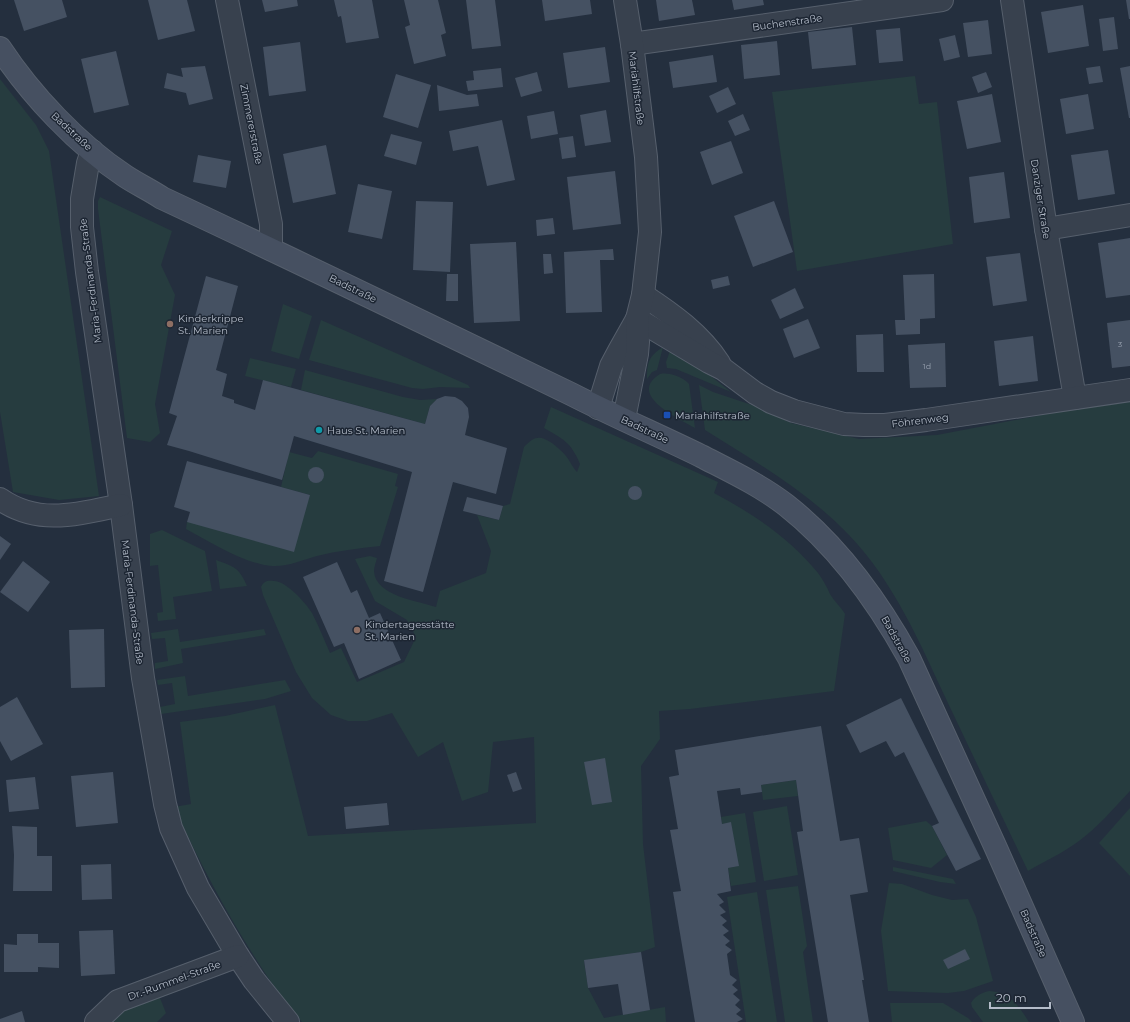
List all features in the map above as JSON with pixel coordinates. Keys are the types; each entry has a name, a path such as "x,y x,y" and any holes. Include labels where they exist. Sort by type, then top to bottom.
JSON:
{"main road":[{"name":"Badstraße","path":"0,48 24,81 44,104 92,151 125,176 162,198 330,277 742,477 788,507 820,537 861,583 893,628 909,658 995,846 1073,1022"}],"street":[{"name":"Zimmererstraße","path":"227,0 271,224 270,249"},
{"name":"Mariahilfstraße","path":"624,419 637,354 638,319 643,295 650,232 646,157 625,0"},
{"name":"Buchenstraße","path":"632,44 942,0"},
{"name":"Danziger Straße","path":"1012,0 1046,229 1075,398"},
{"name":"Maria-Ferdinanda-Straße","path":"92,151 88,163 82,199 82,227 87,272 121,505 143,678 165,804 171,828 198,888 254,980 288,1022"},
{"path":"1046,229 1130,215"},
{"name":"Föhrenweg","path":"643,295 692,331 710,349 723,368"},
{"name":"Mariahilfstraße","path":"598,408 619,350 638,319"},
{"name":"Föhrenweg","path":"638,319 703,359 723,368 755,393 771,402 794,412 844,424 885,425 1130,390"},
{"path":"0,499 24,511 37,515 50,516 82,514 121,505"},
{"name":"Dr.-Rummel-Straße","path":"96,1022 118,1001 238,956"}],"green space":[{"path":"915,76 919,104 937,102 953,244 797,271 772,92"},
{"path":"0,79 36,125 49,151 99,496 59,500 13,492 0,412"},
{"path":"100,197 172,231 161,265 175,295 155,404 160,433 150,442 127,438 98,209 98,201"},
{"path":"283,304 312,316 299,359 271,351"},
{"path":"321,320 468,385 470,388 412,388 309,360"},
{"path":"663,347 657,370 652,372 647,379 648,364 650,360 655,353"},
{"path":"671,348 731,392 676,369 667,368 666,362"},
{"path":"250,358 296,369 291,387 245,376"},
{"path":"305,370 403,397 420,400 437,399 430,406 425,424 301,390"},
{"path":"660,374 676,376 689,384 695,428 659,406 652,398 649,390 651,382"},
{"path":"699,385 713,392 752,405 791,423 859,439 937,435 1068,410 1130,402 1130,791 1093,830 1067,849 1028,871 916,635 880,573 849,535 833,519 799,491 705,430"},
{"path":"551,407 718,482 714,493 756,518 796,549 819,575 831,596 845,614 834,691 690,709 659,711 660,739 641,766 643,844 655,947 641,952 584,961 588,988 604,1018 665,1007 666,1022 302,1022 275,988 241,935 195,851 174,807 191,804 180,722 225,716 275,705 308,836 536,823 534,737 493,742 488,792 462,801 443,742 418,757 392,713 367,721 348,721 331,715 312,698 296,672 261,587 266,581 274,581 290,588 312,613 330,653 341,648 357,682 404,662 416,637 407,620 375,601 355,559 370,556 377,558 374,571 376,579 389,592 409,600 436,607 440,591 486,573 491,551 477,515 499,520 503,506 510,504 524,447 537,438 548,440 563,452 577,472 580,464 570,446 561,438 544,428"},
{"path":"318,451 398,474 395,486 398,487 380,546 332,553 289,564 272,566 239,557 186,529 187,522 310,495 281,487 289,452 312,458"},
{"path":"162,530 205,551 212,591 173,597 176,619 158,621 157,613 163,612 158,565 150,566 150,534"},
{"path":"216,560 235,568 247,586 220,589"},
{"path":"178,629 180,642 264,629 266,635 181,649 183,663 155,669 155,663 168,661 165,638 152,639 151,633"},
{"path":"185,676 188,696 285,680 291,691 265,699 161,714 160,707 175,704 172,683 158,685 157,680"},
{"path":"796,780 798,796 763,800 761,785"},
{"path":"787,806 798,875 764,881 753,812"},
{"path":"1130,808 1130,876 1099,843"},
{"path":"745,813 756,882 731,886 728,868 738,866 731,823 722,824 721,817"},
{"path":"926,821 932,826 947,855 931,868 893,860 888,828"},
{"path":"893,867 953,879 956,884 940,882 893,871"},
{"path":"889,883 902,884 932,895 952,900 968,899 976,917 993,981 964,991 948,993 888,991 881,931"},
{"path":"798,886 807,946 803,952 813,1022 785,1022 766,890"},
{"path":"757,892 777,1022 746,1022 727,897"},
{"path":"989,991 1003,994 1013,1000 1029,1022 983,1022 972,1007 971,1003 978,995"},
{"path":"158,993 166,1013 157,1022 112,1022 129,1006"},
{"path":"890,1003 943,1003 972,1022 892,1022"}],"building":[{"path":"14,0 62,0 67,17 24,31"},
{"path":"148,0 187,0 195,31 158,40"},
{"path":"262,0 297,0 298,6 265,12"},
{"path":"334,0 372,0 379,38 346,43 341,16 338,17"},
{"path":"404,0 438,0 446,33 441,35 446,56 414,64 405,27 410,25"},
{"path":"466,0 495,0 501,46 472,49"},
{"path":"542,0 590,0 592,14 545,21"},
{"path":"656,0 692,0 695,15 659,21"},
{"path":"732,0 763,0 764,5 734,10"},
{"path":"1126,0 1130,0 1130,19 1129,19"},
{"path":"1083,5 1089,46 1048,53 1041,12"},
{"path":"1114,17 1118,49 1103,51 1099,19"},
{"path":"988,20 992,54 968,57 963,23"},
{"path":"852,27 856,65 812,69 808,32"},
{"path":"900,28 903,61 879,63 876,30"},
{"path":"955,35 960,57 944,61 939,39"},
{"path":"777,41 780,75 744,79 741,45"},
{"path":"300,42 306,91 269,96 263,47"},
{"path":"605,47 610,82 568,88 563,53"},
{"path":"116,51 129,105 94,113 81,59"},
{"path":"713,55 717,82 673,88 669,62"},
{"path":"205,66 213,99 189,105 186,93 164,88 167,73 183,77 181,68"},
{"path":"1100,66 1103,82 1089,84 1086,68"},
{"path":"1130,66 1130,118 1129,118 1120,68"},
{"path":"501,68 503,87 468,91 466,81 474,80 473,71"},
{"path":"537,72 542,91 521,97 515,78"},
{"path":"986,72 992,87 978,93 972,77"},
{"path":"396,74 431,85 418,128 383,117"},
{"path":"437,85 467,95 477,94 479,106 439,111"},
{"path":"728,87 736,104 717,113 709,96"},
{"path":"992,94 1001,142 967,149 957,101"},
{"path":"1088,94 1094,129 1066,134 1060,99"},
{"path":"606,110 611,142 585,146 580,115"},
{"path":"554,111 558,134 531,139 527,116"},
{"path":"743,114 750,130 735,136 728,121"},
{"path":"502,120 515,180 487,186 478,146 453,151 449,131"},
{"path":"391,134 422,142 416,165 384,156"},
{"path":"573,136 576,157 562,159 559,138"},
{"path":"731,141 743,173 712,185 700,152"},
{"path":"326,145 336,194 293,203 283,154"},
{"path":"1108,150 1115,194 1078,200 1071,155"},
{"path":"198,155 231,161 226,188 193,182"},
{"path":"615,171 621,224 573,230 567,177"},
{"path":"1004,172 1010,218 974,223 969,177"},
{"path":"358,184 392,191 382,239 348,232"},
{"path":"416,201 453,202 450,272 413,270"},
{"path":"774,201 793,252 753,267 734,216"},
{"path":"553,218 555,234 537,236 536,220"},
{"path":"1130,238 1130,295 1106,298 1098,243"},
{"path":"516,242 520,321 474,323 470,244"},
{"path":"613,249 614,260 600,260 602,312 566,313 564,252"},
{"path":"1020,253 1027,301 993,306 986,257"},
{"path":"543,254 551,254 553,273 544,274"},
{"path":"447,274 458,274 458,301 446,301"},
{"path":"934,274 935,318 920,319 920,334 896,335 895,320 905,320 903,275"},
{"name":"Haus St. Marien","path":"206,276 238,286 216,370 227,374 222,396 234,400 234,403 255,410 263,380 425,424 430,406 437,399 445,396 455,397 462,401 468,408 469,417 465,435 507,448 496,494 453,482 423,592 384,581 412,472 294,436 282,480 167,445 177,416 169,413"},
{"path":"728,276 730,285 713,289 711,280"},
{"path":"795,288 804,308 780,319 771,300"},
{"path":"808,319 820,348 794,358 783,329"},
{"path":"1130,320 1130,366 1112,368 1107,323"},
{"path":"883,334 884,372 857,372 856,335"},
{"path":"1033,336 1038,381 999,386 994,341"},
{"path":"945,343 946,387 910,388 908,345"},
{"path":"187,461 310,495 294,552 187,522 190,512 174,507"},
{"path":"316,467 323,472 324,475 319,482 316,483 309,478 308,475 313,468"},
{"path":"635,486 640,488 642,493 640,498 635,500 630,498 628,493 630,488"},
{"path":"467,497 503,506 499,520 463,511"},
{"path":"0,536 11,544 0,560"},
{"path":"23,561 50,582 28,612 0,592"},
{"name":"Kindertagesstätte St. Marien","path":"337,562 351,593 357,590 369,618 380,613 401,660 359,679 344,643 334,647 303,577"},
{"path":"104,629 105,687 71,688 69,630"},
{"path":"17,697 43,744 11,761 0,741 0,707"},
{"path":"901,698 981,859 956,871 932,826 939,823 904,752 895,757 886,741 860,753 846,725"},
{"path":"821,726 840,841 859,838 868,892 850,895 864,980 862,980 869,1022 828,1022 797,832 803,831 796,780 761,785 762,792 741,795 740,788 717,791 722,824 731,822 739,866 728,868 731,891 717,894 724,902 719,905 726,912 720,915 727,921 722,925 729,931 723,935 730,941 725,945 732,950 727,954 730,975 737,980 732,985 738,990 733,994 740,1000 735,1005 741,1010 736,1014 743,1019 737,1022 695,1022 673,892 681,891 670,830 678,829 669,777 679,775 675,750"},
{"path":"605,758 612,802 592,805 584,762"},
{"path":"113,772 118,823 76,827 71,776"},
{"path":"516,772 522,789 513,792 507,775"},
{"path":"35,777 39,809 9,812 6,780"},
{"path":"387,803 389,825 346,829 344,807"},
{"path":"12,826 37,827 37,856 52,856 52,891 13,891 14,855"},
{"path":"111,864 112,899 82,900 81,865"},
{"path":"113,930 115,974 81,976 79,931"},
{"path":"17,934 38,934 38,943 59,943 59,968 38,967 38,972 4,972 4,944 17,945"},
{"path":"965,949 970,959 948,969 943,960"},
{"path":"641,952 650,1010 623,1015 618,984 588,988 584,960"},
{"path":"22,1011 25,1022 0,1022 0,1019"}],"place":[{"name":"Kinderkrippe St. Marien","path":"170,324"},
{"name":"Mariahilfstraße","path":"667,415"},
{"name":"Haus St. Marien","path":"319,430"},
{"name":"Kindertagesstätte St. Marien","path":"357,630"}]}
